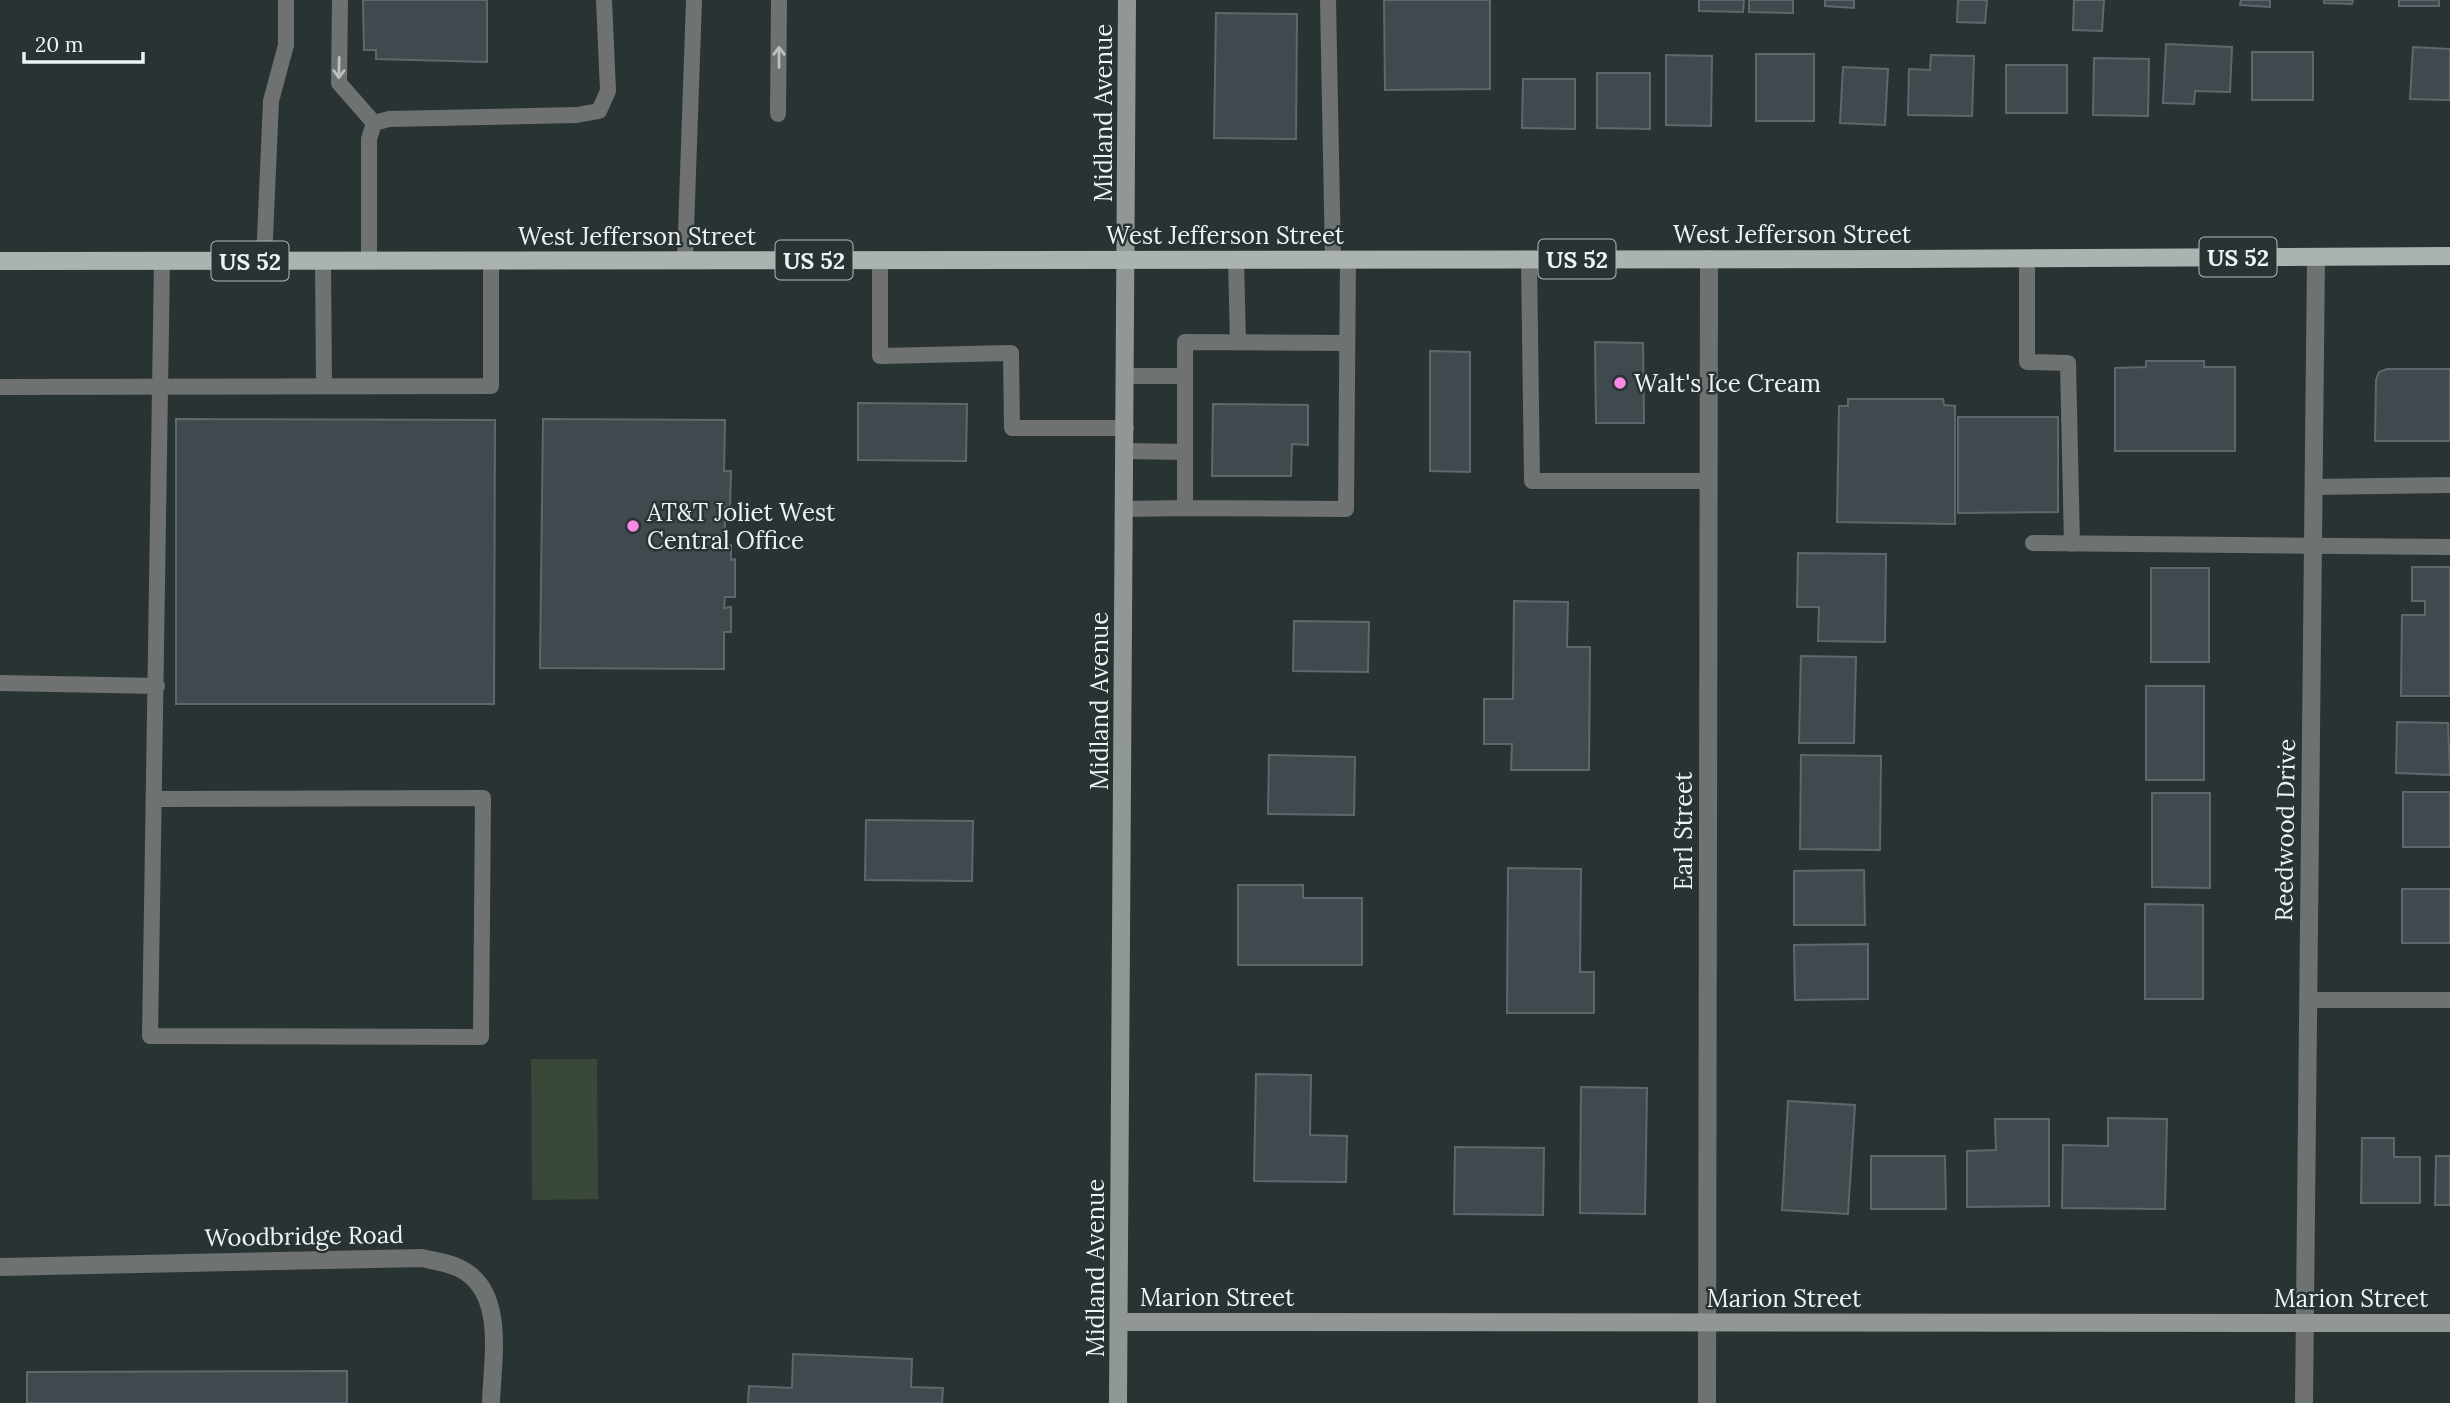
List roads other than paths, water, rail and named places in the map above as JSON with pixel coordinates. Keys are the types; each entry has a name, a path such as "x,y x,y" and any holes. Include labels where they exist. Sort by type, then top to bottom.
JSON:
{"main road":[{"name":"West Jefferson Street","path":"0,261 2027,259 2450,256"}],"street":[{"name":"Midland Avenue","path":"1118,1403 1128,0"},
{"name":"Reedwood Drive","path":"2304,1403 2316,257"},
{"name":"Earl Street","path":"1706,1403 1709,259"},
{"name":"Woodbridge Road","path":"0,1266 422,1258 460,1268 485,1290 493,1320 491,1403"},
{"name":"Marion Street","path":"1119,1322 2450,1323"}],"lane":[{"path":"264,261 271,101 286,45 286,0"},
{"path":"340,0 339,83 374,123"},
{"path":"374,123 389,119 577,115 599,111 608,90 604,0"},
{"path":"685,260 694,0"},
{"path":"778,114 779,0"},
{"path":"1125,509 1346,509 1347,343 1328,0"},
{"path":"369,260 369,139 374,123"},
{"path":"1529,259 1532,481 1709,481"},
{"path":"2027,259 2027,362 2068,363 2072,544"},
{"path":"880,260 880,356 1011,353 1012,428 1126,428"},
{"path":"1236,260 1238,342"},
{"path":"156,799 483,798 481,1037 150,1036 156,799 162,261"},
{"path":"323,261 324,386"},
{"path":"0,387 491,386 491,261"},
{"path":"1185,508 1185,342 1347,343"},
{"path":"1126,376 1185,376"},
{"path":"1126,451 1185,452"},
{"path":"2313,486 2450,485"},
{"path":"2033,543 2450,547"},
{"path":"0,683 157,686"},
{"path":"2308,1000 2450,1000"}],"place":[{"name":"Walt's Ice Cream","path":"1620,383"},
{"name":"AT&T Joliet West Central Office","path":"633,526"}]}
